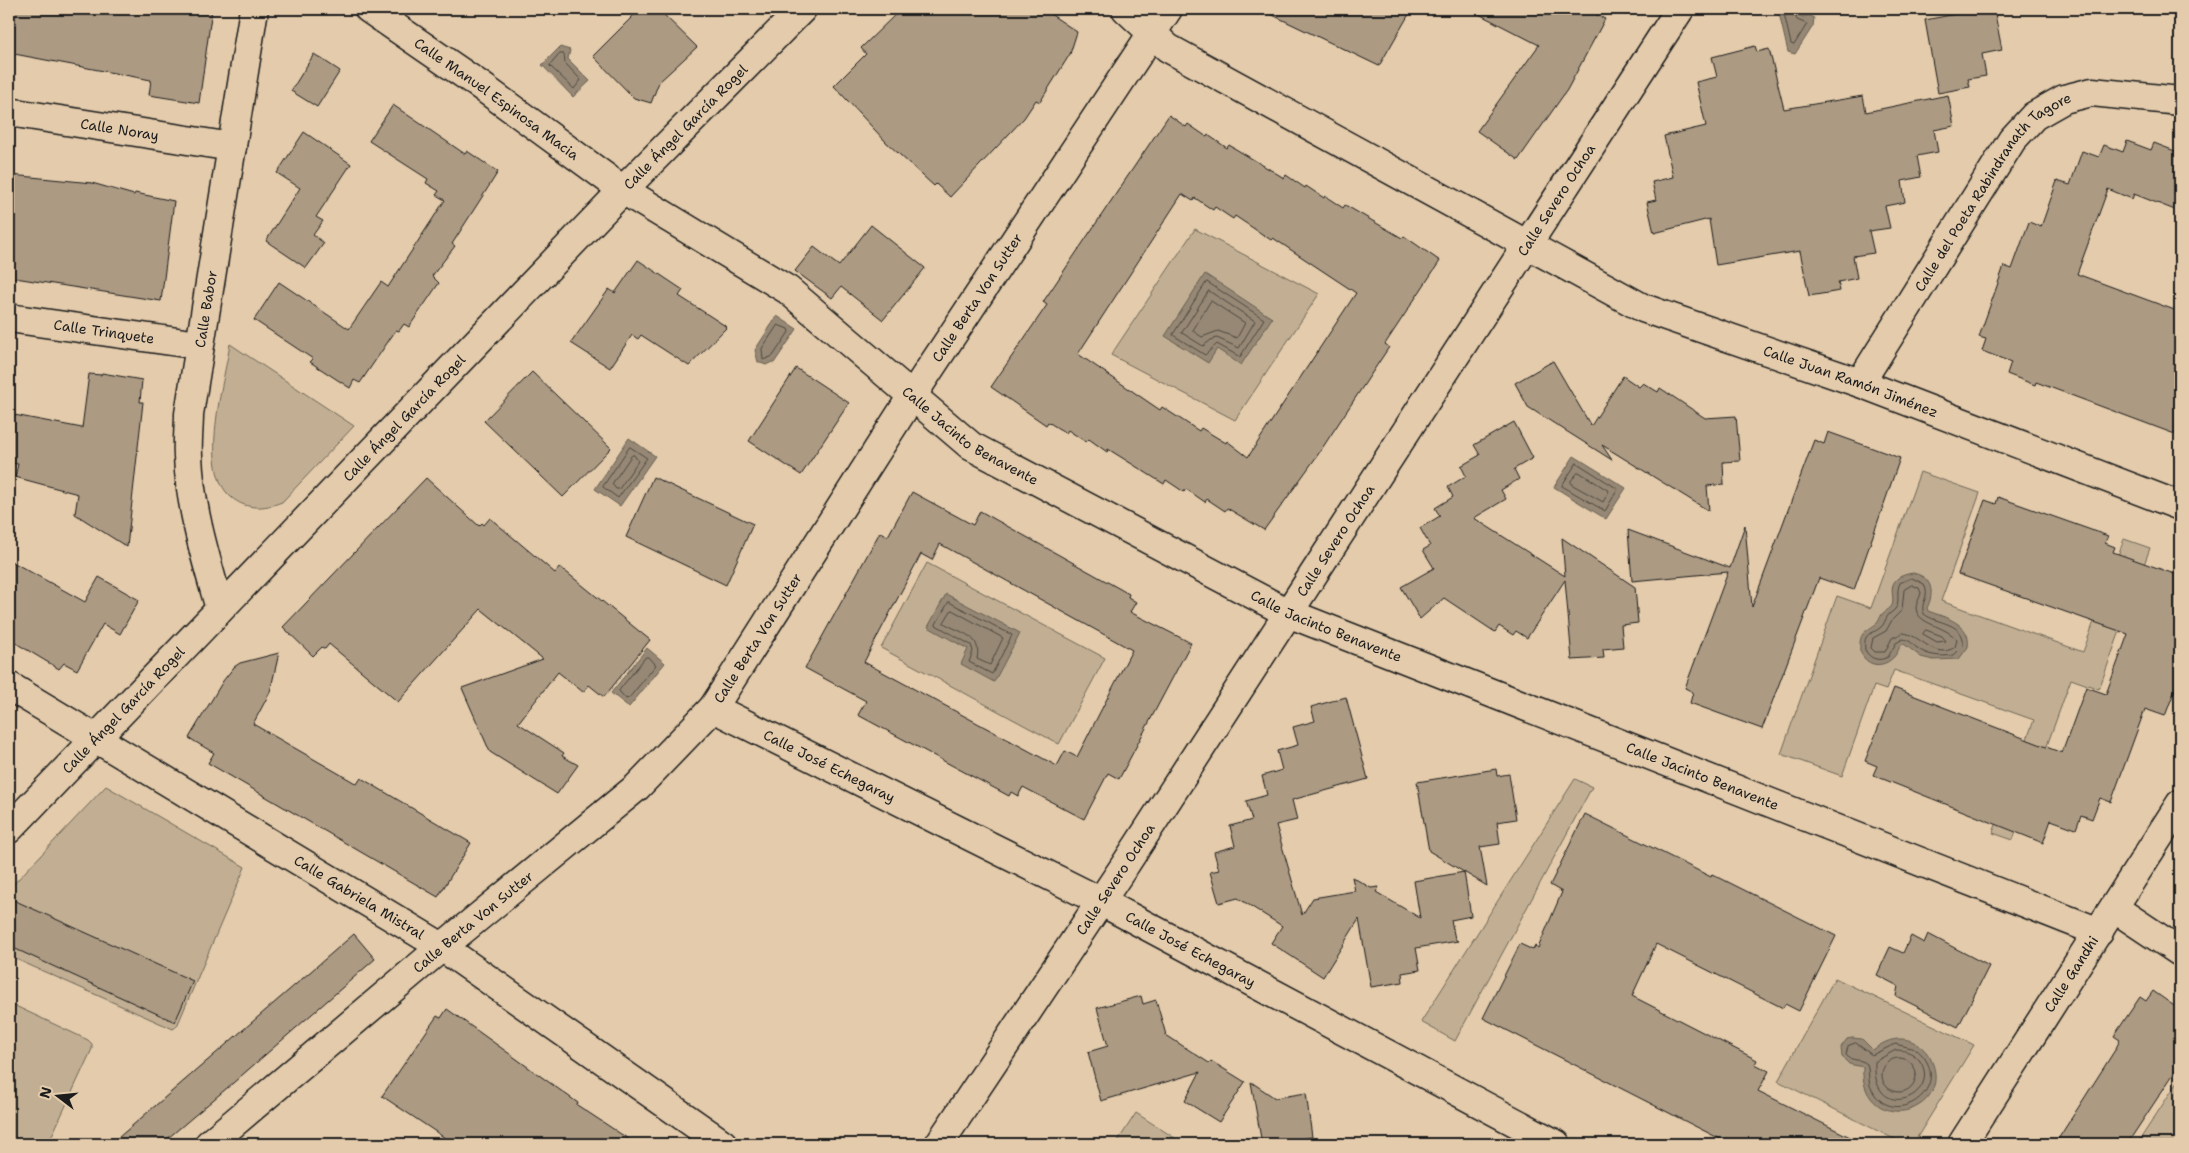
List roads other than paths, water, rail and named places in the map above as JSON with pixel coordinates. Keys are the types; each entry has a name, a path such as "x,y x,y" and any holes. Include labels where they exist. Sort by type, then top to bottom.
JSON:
{"street":[{"name":"Calle Babor","path":"220,609 201,538 192,493 188,456 189,414 254,9"},
{"name":"Calle Manuel Espinosa Macia","path":"369,9 481,86 623,190"},
{"name":"Calle Ángel García Rogel","path":"9,829 623,190 802,9"},
{"name":"Calle Juan Ramón Jiménez","path":"1126,9 1168,48 1643,308 1860,383 2180,506"},
{"name":"Calle Berta Von Sutter","path":"209,1144 637,787 713,708 912,396 1168,9"},
{"name":"Calle Severo Ochoa","path":"939,1144 1100,901 1680,9"},
{"name":"Calle del Poeta Rabindranath Tagore","path":"1860,383 2012,140 2034,116 2064,99 2092,92 2180,101"},
{"name":"Calle Noray","path":"9,112 232,147"},
{"name":"Calle Jacinto Benavente","path":"623,190 788,290 971,446 1288,613 2099,932"},
{"name":"Calle Trinquete","path":"9,318 199,345"},
{"name":"Calle Gabriela Mistral","path":"9,686 442,948 723,1144"},
{"name":"Calle José Echegaray","path":"713,708 1100,901 1556,1144"},
{"name":"Calle Gandhi","path":"1962,1144 2180,804"},
{"path":"2114,908 2180,952"}],"water":[{"path":"1778,9 1796,9 1802,17 1809,15 1814,18 1813,26 1795,54 1788,52"},
{"path":"560,47 570,50 568,59 590,81 573,97 542,65"},
{"path":"1205,274 1272,318 1241,365 1217,349 1208,363 1165,336"},
{"path":"777,316 797,329 774,363 766,365 758,362 755,350"},
{"path":"629,438 655,456 620,506 595,489"},
{"path":"1574,456 1626,488 1606,519 1554,487"},
{"path":"1913,573 1924,578 1930,586 1931,596 1927,608 1928,611 1949,619 1961,627 1966,632 1968,647 1959,659 1933,660 1921,657 1904,644 1900,646 1897,653 1887,662 1875,664 1869,662 1860,651 1861,636 1877,623 1882,614 1891,607 1893,603 1892,588 1897,579"},
{"path":"946,594 1020,633 994,682 961,664 968,649 928,627"},
{"path":"647,648 665,663 629,707 611,693"},
{"path":"1847,1039 1862,1039 1873,1050 1890,1040 1906,1040 1919,1045 1929,1056 1935,1070 1934,1084 1928,1098 1910,1110 1897,1111 1881,1107 1868,1094 1863,1078 1863,1067 1849,1064 1842,1057 1841,1047"}]}
